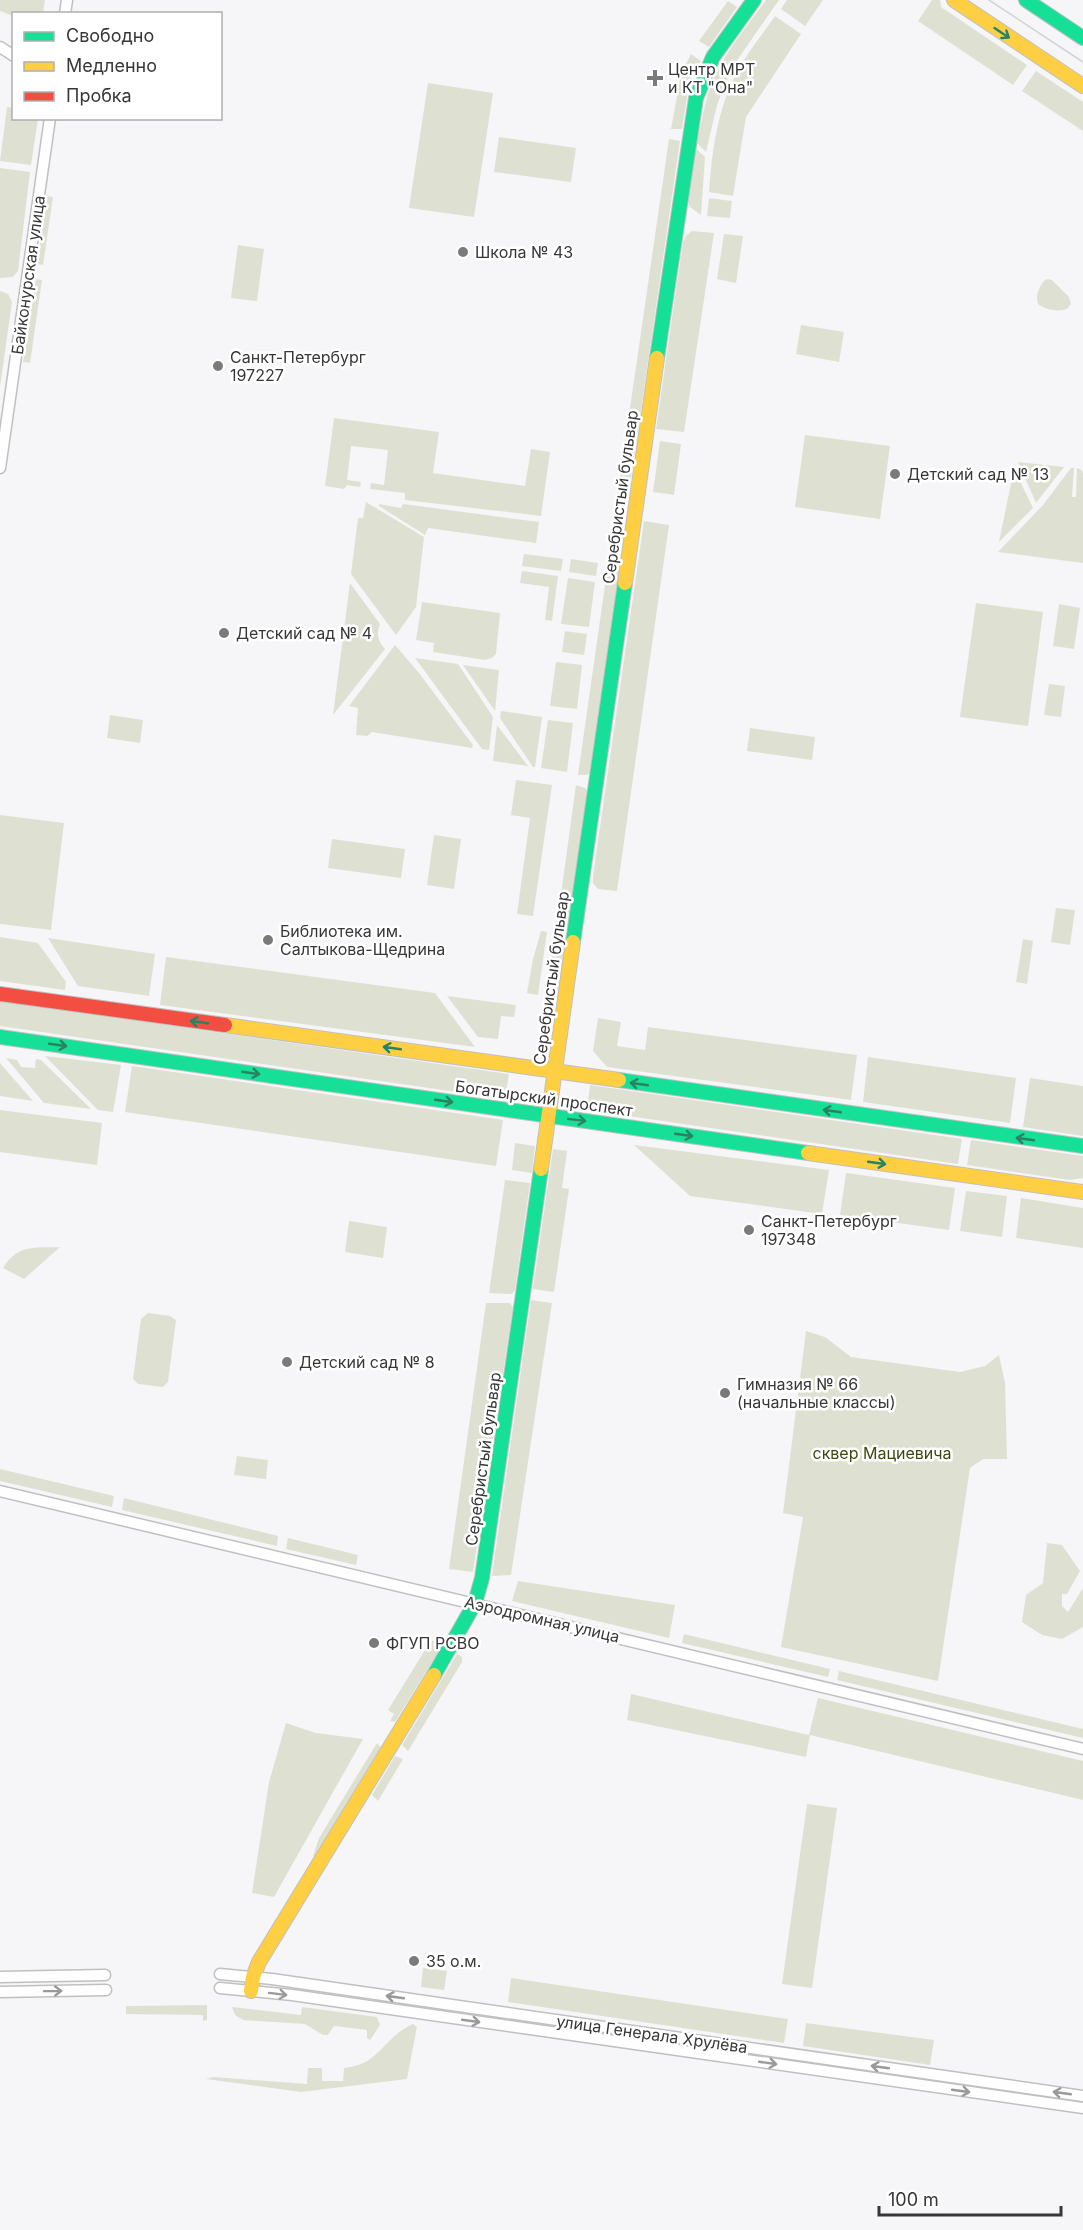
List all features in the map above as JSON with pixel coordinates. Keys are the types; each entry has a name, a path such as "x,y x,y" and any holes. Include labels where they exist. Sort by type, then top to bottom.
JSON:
{"main road":[{"name":"Серебристый бульвар","path":"252,1984 259,1962 476,1603 484,1566 694,108 713,57 754,0"},
{"path":"954,0 1083,86"},
{"path":"1026,0 1083,38"},
{"name":"Богатырский проспект","path":"0,994 1083,1146"},
{"name":"Богатырский проспект","path":"0,1037 1083,1192"}],"street":[{"name":"Байконурская улица","path":"0,468 50,120"},
{"name":"Аэродромная улица","path":"0,1491 1083,1749"},
{"name":"улица Генерала Хрулёва","path":"220,1974 252,1984 1083,2108"},
{"path":"0,1977 105,1975"},
{"name":"улица Генерала Хрулёва","path":"220,1988 252,1984 1083,2096"},
{"path":"0,1992 106,1990"}],"green space":[{"path":"0,0 45,0 43,12 12,12 12,16 0,11"},
{"path":"766,0 779,0 731,69 717,105 706,152 697,143 713,81 732,46"},
{"path":"787,0 823,0 805,26 781,9"},
{"path":"932,0 940,0 941,7 1027,65 1013,85 918,21"},
{"path":"728,1 737,7 709,47 699,41"},
{"path":"775,16 801,34 746,117 733,196 709,192 716,132 724,102 744,59"},
{"path":"691,54 701,61 689,84 682,129 671,129 681,74"},
{"path":"1036,71 1083,102 1083,131 1022,91"},
{"path":"428,83 493,93 474,217 409,208"},
{"path":"7,107 12,108 12,120 38,120 31,165 0,161"},
{"path":"499,137 576,148 571,182 494,172"},
{"path":"669,139 680,141 628,500 617,498"},
{"path":"696,149 705,157 701,215 690,207 688,201"},
{"path":"0,168 30,172 18,271 13,277 0,278"},
{"path":"47,196 53,197 43,265 37,264"},
{"path":"709,198 732,201 730,218 707,216"},
{"path":"692,231 714,233 684,432 656,429 683,242"},
{"path":"724,234 743,236 736,283 717,279"},
{"path":"238,245 264,249 257,301 231,298"},
{"path":"36,279 42,280 30,363 23,362"},
{"path":"1048,279 1052,280 1069,297 1071,304 1067,309 1052,310 1038,304 1039,288"},
{"path":"0,291 8,294 12,302 0,387"},
{"path":"801,325 844,332 839,362 796,354"},
{"path":"334,418 439,432 433,473 525,486 531,449 550,452 541,516 405,500 405,493 370,489 371,483 384,485 388,450 351,446 347,480 361,482 360,487 347,485 344,489 325,486"},
{"path":"805,435 890,446 880,519 795,507"},
{"path":"660,441 681,444 674,495 653,492"},
{"path":"1018,462 1064,467 1036,503"},
{"path":"1071,468 1074,468 1072,497 1076,497 1077,468 1083,473 1083,563 998,552 1043,505"},
{"path":"1014,469 1033,508 999,542"},
{"path":"366,502 424,537 416,607 396,635 351,574 358,518 363,518"},
{"path":"379,504 401,508 403,504 539,522 536,543 428,528 425,535"},
{"path":"644,521 669,525 617,891 598,889 593,883 593,876"},
{"path":"524,554 563,559 561,571 522,566"},
{"path":"571,559 598,563 596,576 569,572"},
{"path":"608,564 618,566 620,570 592,771 587,775 578,775"},
{"path":"522,571 558,576 552,621 545,620 549,587 520,583"},
{"path":"568,578 595,582 589,627 561,624"},
{"path":"350,583 380,624 378,637 385,649 333,715"},
{"path":"422,602 500,613 496,654 485,660 433,652 434,643 416,640"},
{"path":"976,603 1043,612 1028,726 960,717"},
{"path":"1059,604 1080,608 1074,649 1053,646"},
{"path":"565,631 587,634 584,655 562,652"},
{"path":"395,645 473,745 472,748 372,732 367,736 356,735 358,708 349,706"},
{"path":"415,658 458,664 493,717 489,750 482,749"},
{"path":"556,662 582,665 577,709 550,706"},
{"path":"463,665 499,670 495,712 495,711"},
{"path":"1049,684 1065,686 1061,717 1044,715"},
{"path":"501,711 542,717 535,767 500,718"},
{"path":"110,715 143,720 140,743 107,738"},
{"path":"548,720 573,723 567,772 541,768"},
{"path":"497,725 528,766 493,761"},
{"path":"750,728 815,737 812,760 747,751"},
{"path":"516,780 552,785 533,916 517,914 530,818 511,815"},
{"path":"576,785 589,792 571,913 567,917 558,916"},
{"path":"0,815 64,823 51,930 0,924"},
{"path":"434,835 461,839 454,889 427,885"},
{"path":"332,839 405,849 401,878 328,868"},
{"path":"1056,908 1075,910 1070,945 1051,942"},
{"path":"541,931 547,932 538,995 527,993"},
{"path":"556,934 565,935 567,938 559,996 546,994"},
{"path":"0,937 38,943 66,982 65,990 0,981"},
{"path":"48,938 155,954 149,996 78,986"},
{"path":"1023,939 1033,941 1027,984 1016,982"},
{"path":"166,957 435,993 475,1047 160,1005"},
{"path":"447,996 516,1005 514,1017 501,1016 498,1039 478,1037"},
{"path":"0,1001 509,1074 505,1099 0,1026"},
{"path":"598,1018 621,1022 617,1046 645,1050 648,1027 857,1055 851,1100 607,1067 593,1051"},
{"path":"45,1056 121,1065 113,1112 98,1110"},
{"path":"868,1057 1016,1078 1010,1123 863,1102"},
{"path":"6,1058 17,1060 21,1067 35,1068 36,1059 41,1060 91,1109 44,1103"},
{"path":"0,1063 33,1101 0,1096"},
{"path":"132,1066 503,1120 496,1166 125,1112"},
{"path":"1030,1078 1083,1086 1083,1136 1023,1127"},
{"path":"590,1085 962,1139 958,1164 587,1110"},
{"path":"0,1110 102,1123 97,1165 0,1152"},
{"path":"971,1140 1083,1156 1083,1178 1070,1180 967,1165"},
{"path":"515,1143 535,1146 532,1173 512,1170"},
{"path":"634,1145 829,1170 822,1214 690,1196"},
{"path":"553,1149 567,1151 562,1188 569,1189 554,1292 533,1289"},
{"path":"846,1173 955,1188 949,1230 840,1215"},
{"path":"505,1180 530,1183 515,1290 512,1294 489,1293"},
{"path":"966,1191 1007,1196 1002,1237 960,1231"},
{"path":"1021,1198 1083,1208 1083,1248 1016,1238"},
{"path":"349,1221 387,1227 383,1258 345,1252"},
{"path":"60,1247 24,1279 3,1268 21,1251"},
{"path":"531,1300 552,1303 511,1575 492,1576"},
{"path":"486,1303 510,1303 513,1307 473,1572 449,1569"},
{"path":"148,1313 170,1316 176,1320 168,1382 163,1387 138,1384 133,1379 141,1319"},
{"name":"сквер Мациевича","path":"806,1331 825,1337 851,1357 960,1372 985,1366 999,1355 1005,1383 1007,1459 983,1459 970,1468 938,1681 781,1647 803,1517 783,1513"},
{"path":"237,1456 268,1460 266,1479 234,1475"},
{"path":"0,1469 114,1496 112,1507 0,1481"},
{"path":"124,1498 278,1536 277,1546 122,1510"},
{"path":"288,1538 358,1555 356,1565 286,1549"},
{"path":"1047,1543 1062,1545 1080,1571 1067,1594 1062,1594 1062,1606 1068,1612 1083,1588 1083,1627 1062,1639 1042,1635 1022,1622 1026,1595 1043,1583"},
{"path":"518,1581 675,1605 669,1638 512,1601"},
{"path":"684,1634 830,1669 828,1677 682,1643"},
{"path":"434,1640 442,1646 395,1722 390,1721 394,1714 388,1710 430,1642"},
{"path":"457,1654 462,1657 462,1662 408,1751 402,1745"},
{"path":"839,1671 1083,1729 1083,1738 837,1680"},
{"path":"631,1694 809,1735 818,1698 1083,1761 1083,1800 810,1735 806,1757 627,1720"},
{"path":"286,1723 316,1733 363,1739 274,1897 252,1893 269,1782"},
{"path":"377,1743 381,1747 314,1857 319,1838"},
{"path":"395,1756 403,1759 378,1801 372,1795"},
{"path":"807,1804 837,1808 812,1988 782,1984"},
{"path":"423,1968 447,1971 444,1990 421,1987"},
{"path":"511,1978 788,2019 784,2043 508,2002"},
{"path":"207,2005 207,2020 203,2021 203,2015 126,2014 126,2006"},
{"path":"232,2007 301,2015 302,2007 377,2017 380,2025 370,2040 367,2038 367,2030 334,2026 328,2035 323,2035 305,2024 243,2020 235,2015"},
{"path":"806,2023 934,2040 930,2065 803,2046"},
{"path":"413,2024 417,2027 407,2079 301,2092 206,2079 213,2077 307,2084 308,2068 322,2068 322,2081 343,2081 344,2068 366,2062 395,2036"}],"tram line":[{"path":"989,0 1083,62"}],"traffic: fast":[{"path":"657,358 696,98 713,57 754,0"},
{"path":"1026,0 1083,38"},
{"path":"573,942 625,583"},
{"path":"0,1037 808,1153"},
{"path":"619,1080 1083,1146"},
{"path":"434,1675 475,1603 482,1578 541,1169"}],"traffic: slow":[{"path":"954,0 1083,86"},
{"path":"625,583 657,358"},
{"path":"541,1169 573,942"},
{"path":"225,1025 619,1080"},
{"path":"808,1153 1083,1192"},
{"path":"251,1991 259,1962 434,1675"}],"traffic: jam":[{"path":"0,994 225,1025"}],"place":[{"name":"Центр МРТ и КТ \"Она\"","path":"655,78"},
{"name":"Школа № 43","path":"463,252"},
{"name":"Санкт-Петербург 197227","path":"218,366"},
{"name":"Детский сад № 13","path":"895,474"},
{"name":"Детский сад № 4","path":"224,633"},
{"name":"Библиотека им. Салтыкова-Щедрина","path":"268,940"},
{"name":"Санкт-Петербург 197348","path":"749,1230"},
{"name":"Детский сад № 8","path":"287,1362"},
{"name":"Гимназия № 66 (начальные классы)","path":"725,1393"},
{"name":"ФГУП РСВО","path":"374,1643"},
{"name":"35 о.м.","path":"414,1961"}]}
